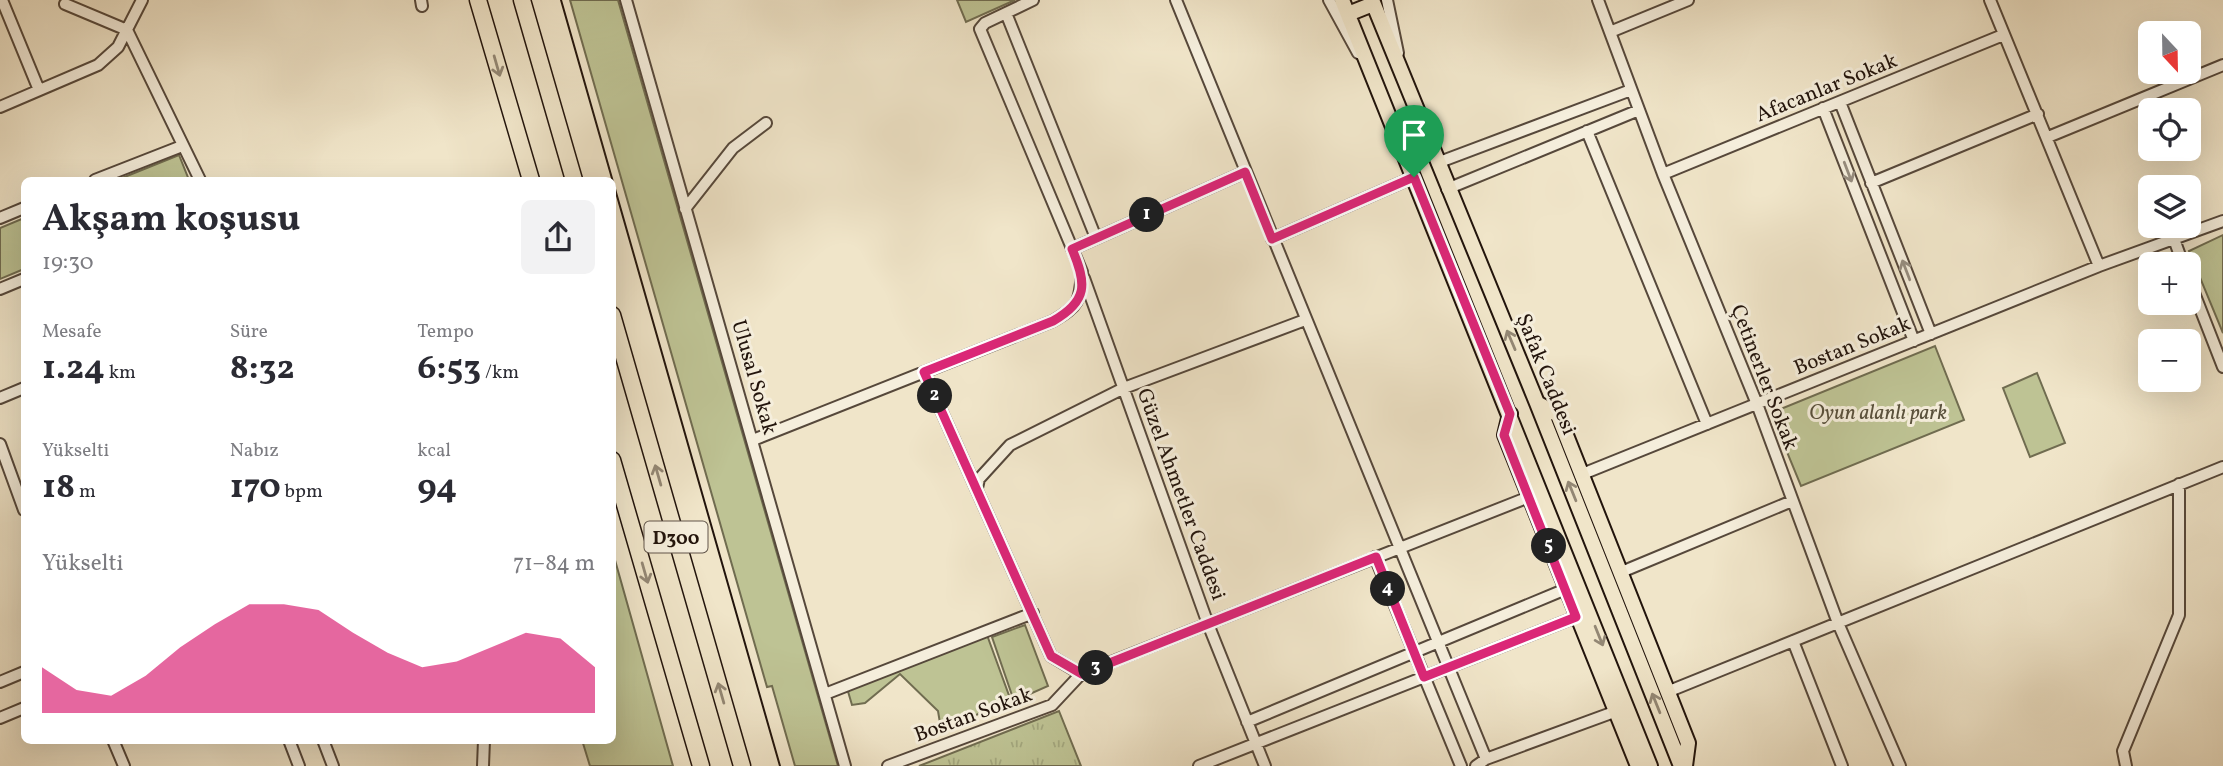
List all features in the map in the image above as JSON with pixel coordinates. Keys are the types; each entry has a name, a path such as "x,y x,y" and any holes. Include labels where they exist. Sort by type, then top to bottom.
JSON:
{"highway":[{"path":"478,0 530,177"},
{"path":"522,0 573,177"},
{"name":"D300","path":"616,329 742,766"},
{"name":"D300","path":"616,475 701,766"}],"main road":[{"path":"1377,1 1345,7 1650,766"},
{"name":"Şafak Caddesi","path":"1377,1 1401,73 1447,189 1537,403 1683,766"},
{"path":"1537,403 1558,415 1688,743 1683,766"},
{"path":"1510,414 1504,435 1638,766"}],"street":[{"path":"2,0 40,90"},
{"path":"0,107 98,65 118,47 142,0"},
{"name":"Ulusal Sokak","path":"626,0 845,766"},
{"path":"1033,0 1006,13 1096,239"},
{"path":"1175,0 1397,549 1448,668 1480,764 1614,712"},
{"path":"1329,0 1375,80"},
{"name":"Çetinerler Sokak","path":"1598,0 1663,174 1757,404 1838,623 1900,766"},
{"path":"1610,32 1688,0"},
{"path":"1990,0 2099,266"},
{"path":"65,4 127,30 198,177"},
{"name":"Güzel Ahmetler Caddesi","path":"1006,13 985,23 980,29 1082,272 1208,624 1265,766"},
{"name":"Afacanlar Sokak","path":"1663,174 2004,35"},
{"path":"2048,137 2223,65"},
{"path":"1437,163 1631,90"},
{"path":"1839,102 1931,334"},
{"path":"1823,108 1914,341"},
{"path":"1447,189 1639,110"},
{"path":"1871,183 2038,114"},
{"path":"685,209 733,148 766,123"},
{"path":"1587,131 1707,424"},
{"path":"103,177 182,146"},
{"path":"1072,249 1245,172"},
{"path":"1272,239 1414,177"},
{"path":"0,218 21,209"},
{"name":"Bostan Sokak","path":"1580,475 2099,266 2223,221"},
{"path":"2174,239 2179,252"},
{"path":"753,440 1053,321 1073,309 1080,297 1082,272"},
{"path":"0,289 21,280"},
{"path":"2201,311 2223,367"},
{"path":"977,488 979,479 1010,444 1124,388 1305,320"},
{"path":"924,372 1051,656 1082,674"},
{"path":"0,398 21,389"},
{"path":"0,444 21,502"},
{"path":"1667,692 2223,467"},
{"path":"2126,766 2123,751 2179,615 2179,484"},
{"name":"Bostan Sokak","path":"888,766 1052,705 1082,674 1529,496"},
{"path":"1619,573 1793,501"},
{"path":"1376,557 1461,766"},
{"path":"1247,722 1566,589"},
{"path":"825,694 1033,613"},
{"path":"1199,766 1576,617"},
{"path":"1793,641 1842,766"},
{"path":"0,682 21,673"},
{"path":"0,718 21,709"},
{"path":"115,744 124,766"},
{"path":"291,744 299,766"},
{"path":"325,744 333,766"},
{"path":"483,766 484,744"}],"green space":[{"path":"570,0 618,0 838,766 795,766 772,686 767,687"},
{"path":"957,0 1015,0 966,22"},
{"path":"179,155 188,177 124,177"},
{"path":"21,219 21,270 0,279 0,228"},
{"path":"2223,235 2223,333 2201,280 2201,252 2189,251"},
{"name":"Oyun alanlı park","path":"1935,346 1964,420 1801,486 1771,413"},
{"path":"2037,373 2065,443 2030,457 2003,388"},
{"path":"616,564 673,766 590,766 583,744 616,744"},
{"path":"1025,625 1048,686 1014,701 992,637"},
{"path":"987,635 1011,701 941,729 938,711 900,674 865,703 852,705 847,688"},
{"path":"1059,711 1081,766 919,766"}],"tram line":[{"path":"561,0 612,177"},
{"path":"616,192 780,766"}],"route":[{"path":"1245,172 1272,239 1414,177 1510,414 1504,435 1576,617 1424,677 1376,557 1082,674 1051,656 924,372 1053,321 1073,309 1080,297 1082,272 1072,249 1245,172"}]}
